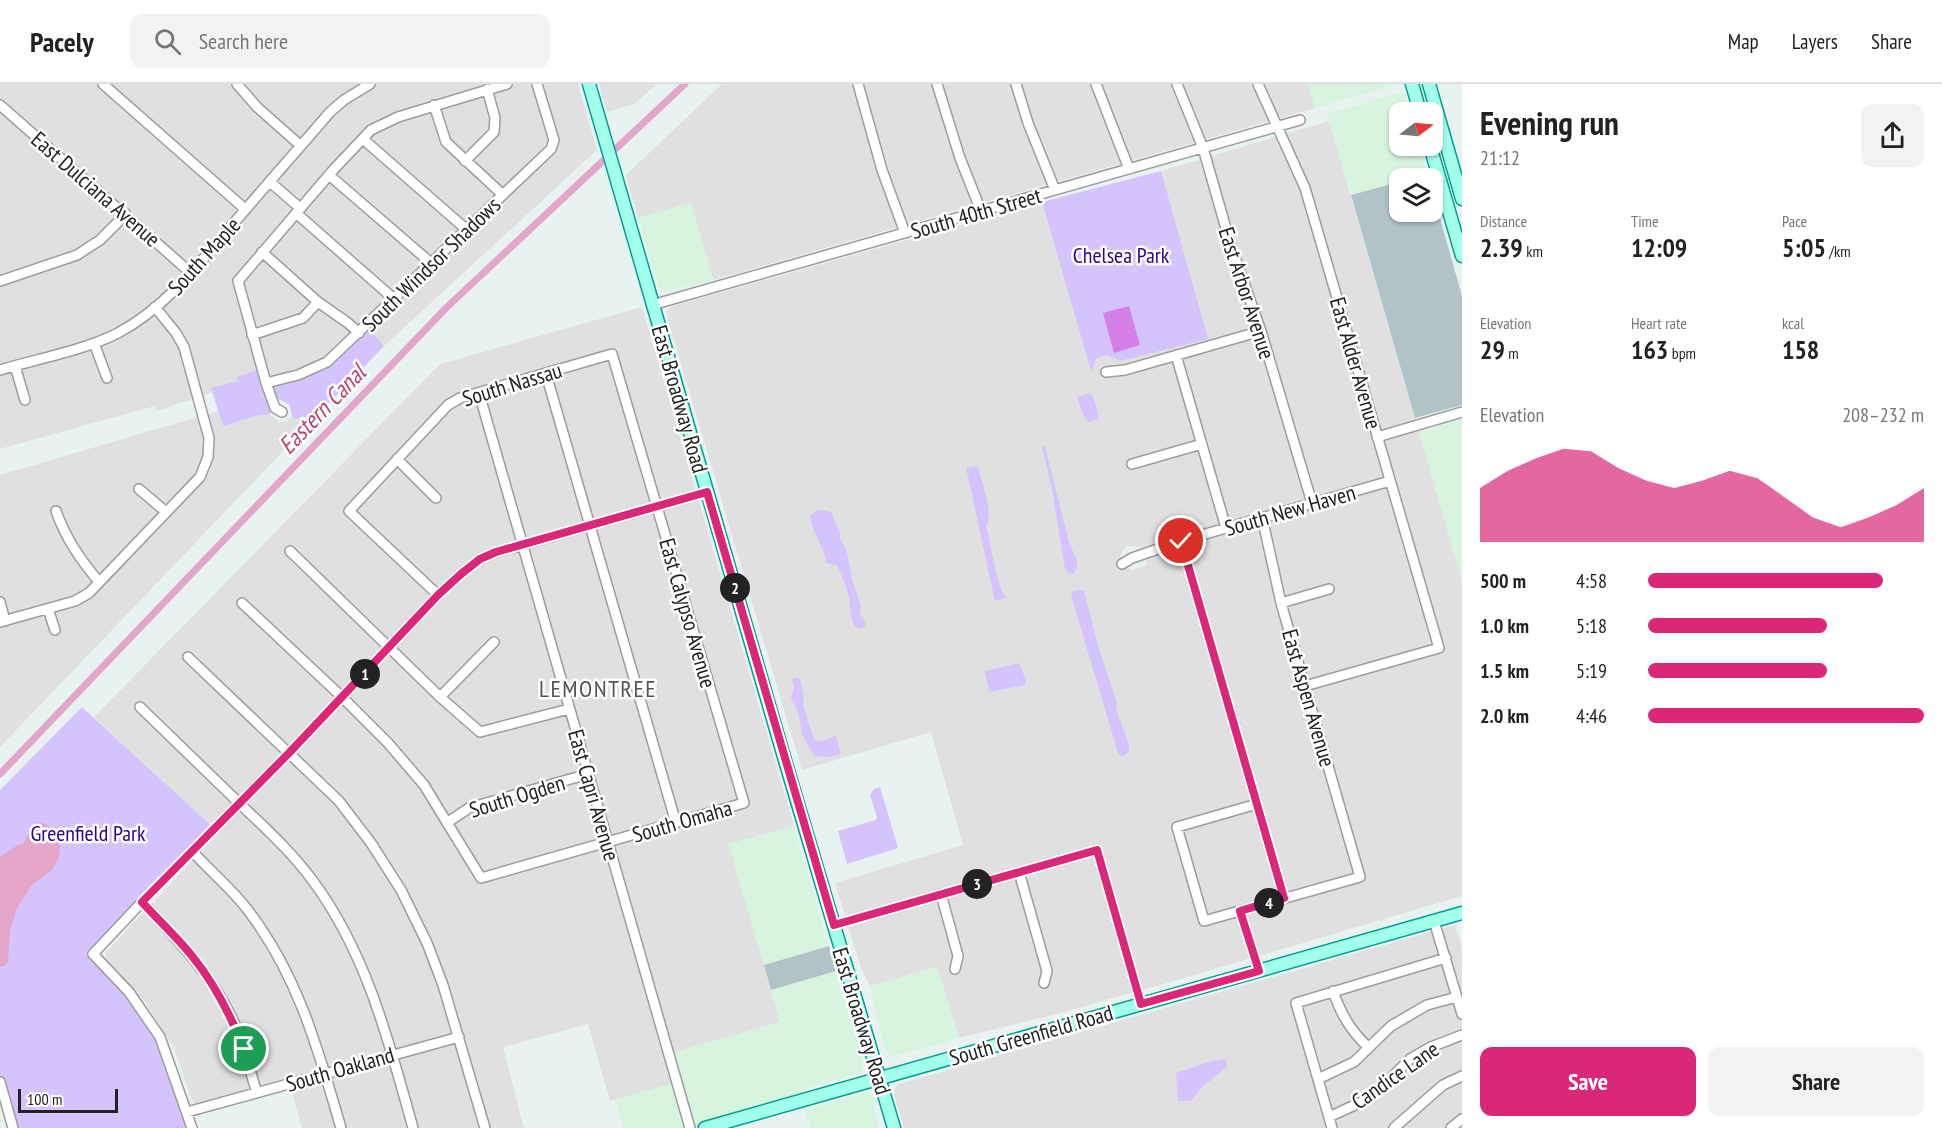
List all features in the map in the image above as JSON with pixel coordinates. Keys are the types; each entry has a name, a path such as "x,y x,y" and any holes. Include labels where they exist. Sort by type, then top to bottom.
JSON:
{"main road":[{"name":"East Broadway Road","path":"589,84 894,1128"},
{"path":"1412,84 1417,102"},
{"path":"1429,84 1462,199"},
{"path":"1433,156 1462,256"},
{"name":"South Greenfield Road","path":"705,1128 1462,913"}],"street":[{"path":"103,84 115,88 245,209"},
{"path":"237,84 256,107 301,146"},
{"path":"350,84 356,93"},
{"name":"South Maple","path":"0,370 94,343 117,334 139,320 192,274 245,209 330,112 370,84"},
{"path":"282,412 275,408 266,383 238,280 371,130 390,120 481,88 507,84"},
{"name":"South Windsor Shadows","path":"266,383 298,375 327,363 551,149 554,140 537,84"},
{"path":"858,84 882,170 905,233"},
{"path":"937,84 960,158 981,211"},
{"path":"1016,84 1028,123 1055,190"},
{"path":"1096,84 1129,169"},
{"name":"East Arbor Avenue","path":"1177,84 1203,148 1231,246 1261,331 1312,503"},
{"name":"East Alder Avenue","path":"1258,84 1305,188 1439,648 1305,686"},
{"path":"465,161 494,132 495,118 481,88"},
{"name":"East Dulciana Avenue","path":"0,105 192,274"},
{"path":"434,105 446,142 503,195"},
{"name":"South 40th Street","path":"652,305 1300,120"},
{"path":"363,139 467,230"},
{"path":"329,175 431,263"},
{"path":"270,182 393,299"},
{"path":"0,281 77,255 100,240 126,214"},
{"path":"262,252 318,302 359,333"},
{"path":"252,334 303,318 318,302"},
{"path":"0,602 2,621 75,601 89,593 200,477 208,457 209,438 184,347 155,307"},
{"path":"1106,372 1125,370 1261,331"},
{"path":"94,343 107,378"},
{"name":"South Nassau","path":"438,595 348,512 448,405 460,398 612,354"},
{"name":"East Calypso Avenue","path":"612,354 744,803"},
{"path":"1176,355 1226,528"},
{"path":"15,366 25,400"},
{"path":"546,374 676,823"},
{"name":"East Capri Avenue","path":"479,393 690,1128"},
{"path":"1377,437 1462,412"},
{"path":"1132,464 1202,444"},
{"path":"397,459 436,498"},
{"name":"South New Haven","path":"1122,564 1132,558 1181,541 1390,481"},
{"path":"139,489 166,512"},
{"path":"192,1128 160,1037 129,992 93,954 342,698 438,595 480,559 522,544 707,492"},
{"path":"56,511 76,554 99,582"},
{"name":"East Aspen Avenue","path":"1262,517 1281,603 1360,877 1284,898"},
{"path":"1181,541 1257,804 1284,898 1204,921 1177,827 1257,804"},
{"path":"290,551 440,697 480,732 569,709"},
{"path":"1281,603 1329,589"},
{"path":"242,603 388,743 424,784 448,822"},
{"path":"48,609 55,630"},
{"path":"440,697 494,642"},
{"path":"188,657 339,801 371,843 401,890 427,943 443,985 485,1128"},
{"path":"140,707 289,850 314,883 360,963 375,998 413,1128"},
{"name":"South Ogden","path":"448,822 469,808 588,774"},
{"name":"South Omaha","path":"448,822 482,878 744,803"},
{"path":"834,925 1097,850 1141,1004"},
{"path":"193,852 246,907 295,986 310,1024 341,1128"},
{"path":"1018,872 1047,971 1044,983"},
{"path":"941,894 958,956 955,969"},
{"path":"142,902 192,956 215,987 232,1019 244,1049 257,1093"},
{"path":"1240,911 1259,971"},
{"path":"1434,921 1462,1014"},
{"path":"1332,1128 1296,1003 1446,958"},
{"path":"1333,991 1342,1018 1368,1047"},
{"path":"1318,1079 1354,1062 1391,1026 1427,1005 1457,997"},
{"name":"Candice Lane","path":"1329,1117 1372,1097 1410,1059 1431,1047 1462,1035"},
{"name":"South Oakland","path":"188,1112 459,1036"},
{"path":"1394,1128 1443,1085 1462,1076"},
{"path":"0,1082 14,1128"},
{"path":"1451,1128 1462,1119"}],"shaded area":[{"path":"0,84 578,84 597,150 384,346 372,334 334,362 272,385 267,367 258,369 237,377 238,381 212,388 213,392 157,411 155,406 0,449"},
{"path":"599,84 657,84 634,104 607,112"},
{"path":"722,84 1308,84 1315,108 713,280 691,203 638,218 626,175"},
{"path":"1308,84 1398,84 1315,108"},
{"path":"1403,92 1406,102 1389,102 1389,156 1422,156 1425,168 1389,168 1389,185 1351,195 1327,114"},
{"path":"1329,121 1462,581 1462,896 1181,979 1053,1015 959,1038 937,967 870,986 861,968 835,883 963,845 931,732 802,770 667,311 673,306 1042,202 1091,370 1097,358 1107,355 1120,361 1207,339 1161,171","holes":["1126,546 1142,547 1147,565 1132,570 1123,564 1120,556"]},
{"path":"1389,185 1389,222 1441,222 1462,296 1462,405 1415,418 1351,195"},
{"path":"691,203 713,280 664,292 658,287 638,218"},
{"path":"1129,306 1140,345 1114,353 1103,313"},
{"path":"642,307 794,826 729,844 780,1022 669,1054 677,1082 610,1101 588,1024 503,1047 524,1128 302,1128 288,1077 195,1104 174,1048 146,1003 106,958 106,952 219,833 94,717 440,364"},
{"path":"218,411 223,426 270,414 279,422 288,421 292,416 295,419 303,415 311,422 0,747 0,475"},
{"path":"1462,419 1462,581 1419,432"},
{"path":"36,822 46,824 56,834 60,846 59,857 53,869 32,885 17,908 10,930 8,961 6,965 0,967 0,857 23,844"},
{"path":"794,826 829,946 764,965 728,844"},
{"path":"1455,925 1462,947 1462,1128 904,1128 894,1094 899,1084"},
{"path":"829,946 836,971 771,990 764,965"},
{"path":"937,967 959,1038 890,1056 885,1050 870,986"},
{"path":"836,971 864,1064 862,1073 801,1090 803,1100 703,1128 624,1128 615,1100 676,1082 668,1054 780,1022 771,990"},
{"path":"866,1092 873,1096 879,1128 810,1128 805,1110"}],"green space":[{"name":"Chelsea Park","path":"1161,171 1208,339 1120,361 1107,355 1097,358 1091,371 1042,202"},
{"path":"368,329 384,346 311,422 303,416 295,419 292,416 290,405 277,398 272,385 318,371"},
{"path":"258,369 270,414 223,426 211,388 238,381 237,377"},
{"path":"1090,393 1096,405 1098,419 1089,422 1084,417 1077,397"},
{"path":"1042,446 1045,447 1069,542 1077,561 1077,568 1074,573 1070,574 1065,569 1053,494"},
{"path":"975,466 979,468 987,498 989,514 986,527 996,573 1006,598 995,601 966,468"},
{"path":"818,510 831,512 840,533 840,539 846,548 853,583 861,605 860,614 865,622 865,627 861,629 853,624 848,594 837,565 826,563 813,528 810,516"},
{"path":"1084,590 1098,646 1116,700 1117,712 1129,744 1129,751 1123,757 1118,753 1071,595 1073,591"},
{"path":"1019,663 1026,680 1025,685 989,692 985,671"},
{"path":"795,677 800,679 803,704 814,740 821,741 836,736 841,754 830,757 814,756 802,735 799,715 791,698 794,686 792,680"},
{"name":"Greenfield Park","path":"82,707 215,829 94,954 160,1037 192,1128 14,1128 0,1081 0,790"},
{"path":"880,787 898,848 847,864 838,831 876,820 870,795 874,789"},
{"path":"1226,1059 1227,1067 1203,1086 1191,1101 1178,1101 1176,1073 1215,1060"}],"waterway":[{"name":"Eastern Canal","path":"0,774 446,308 685,84"}],"district":[{"name":"LEMONTREE","path":"598,688"}],"route":[{"path":"244,1049 232,1019 215,987 192,956 142,902 289,753 438,595 480,559 522,544 707,492 834,925 1097,850 1141,1004 1259,971 1240,911 1284,898 1181,541"}]}
